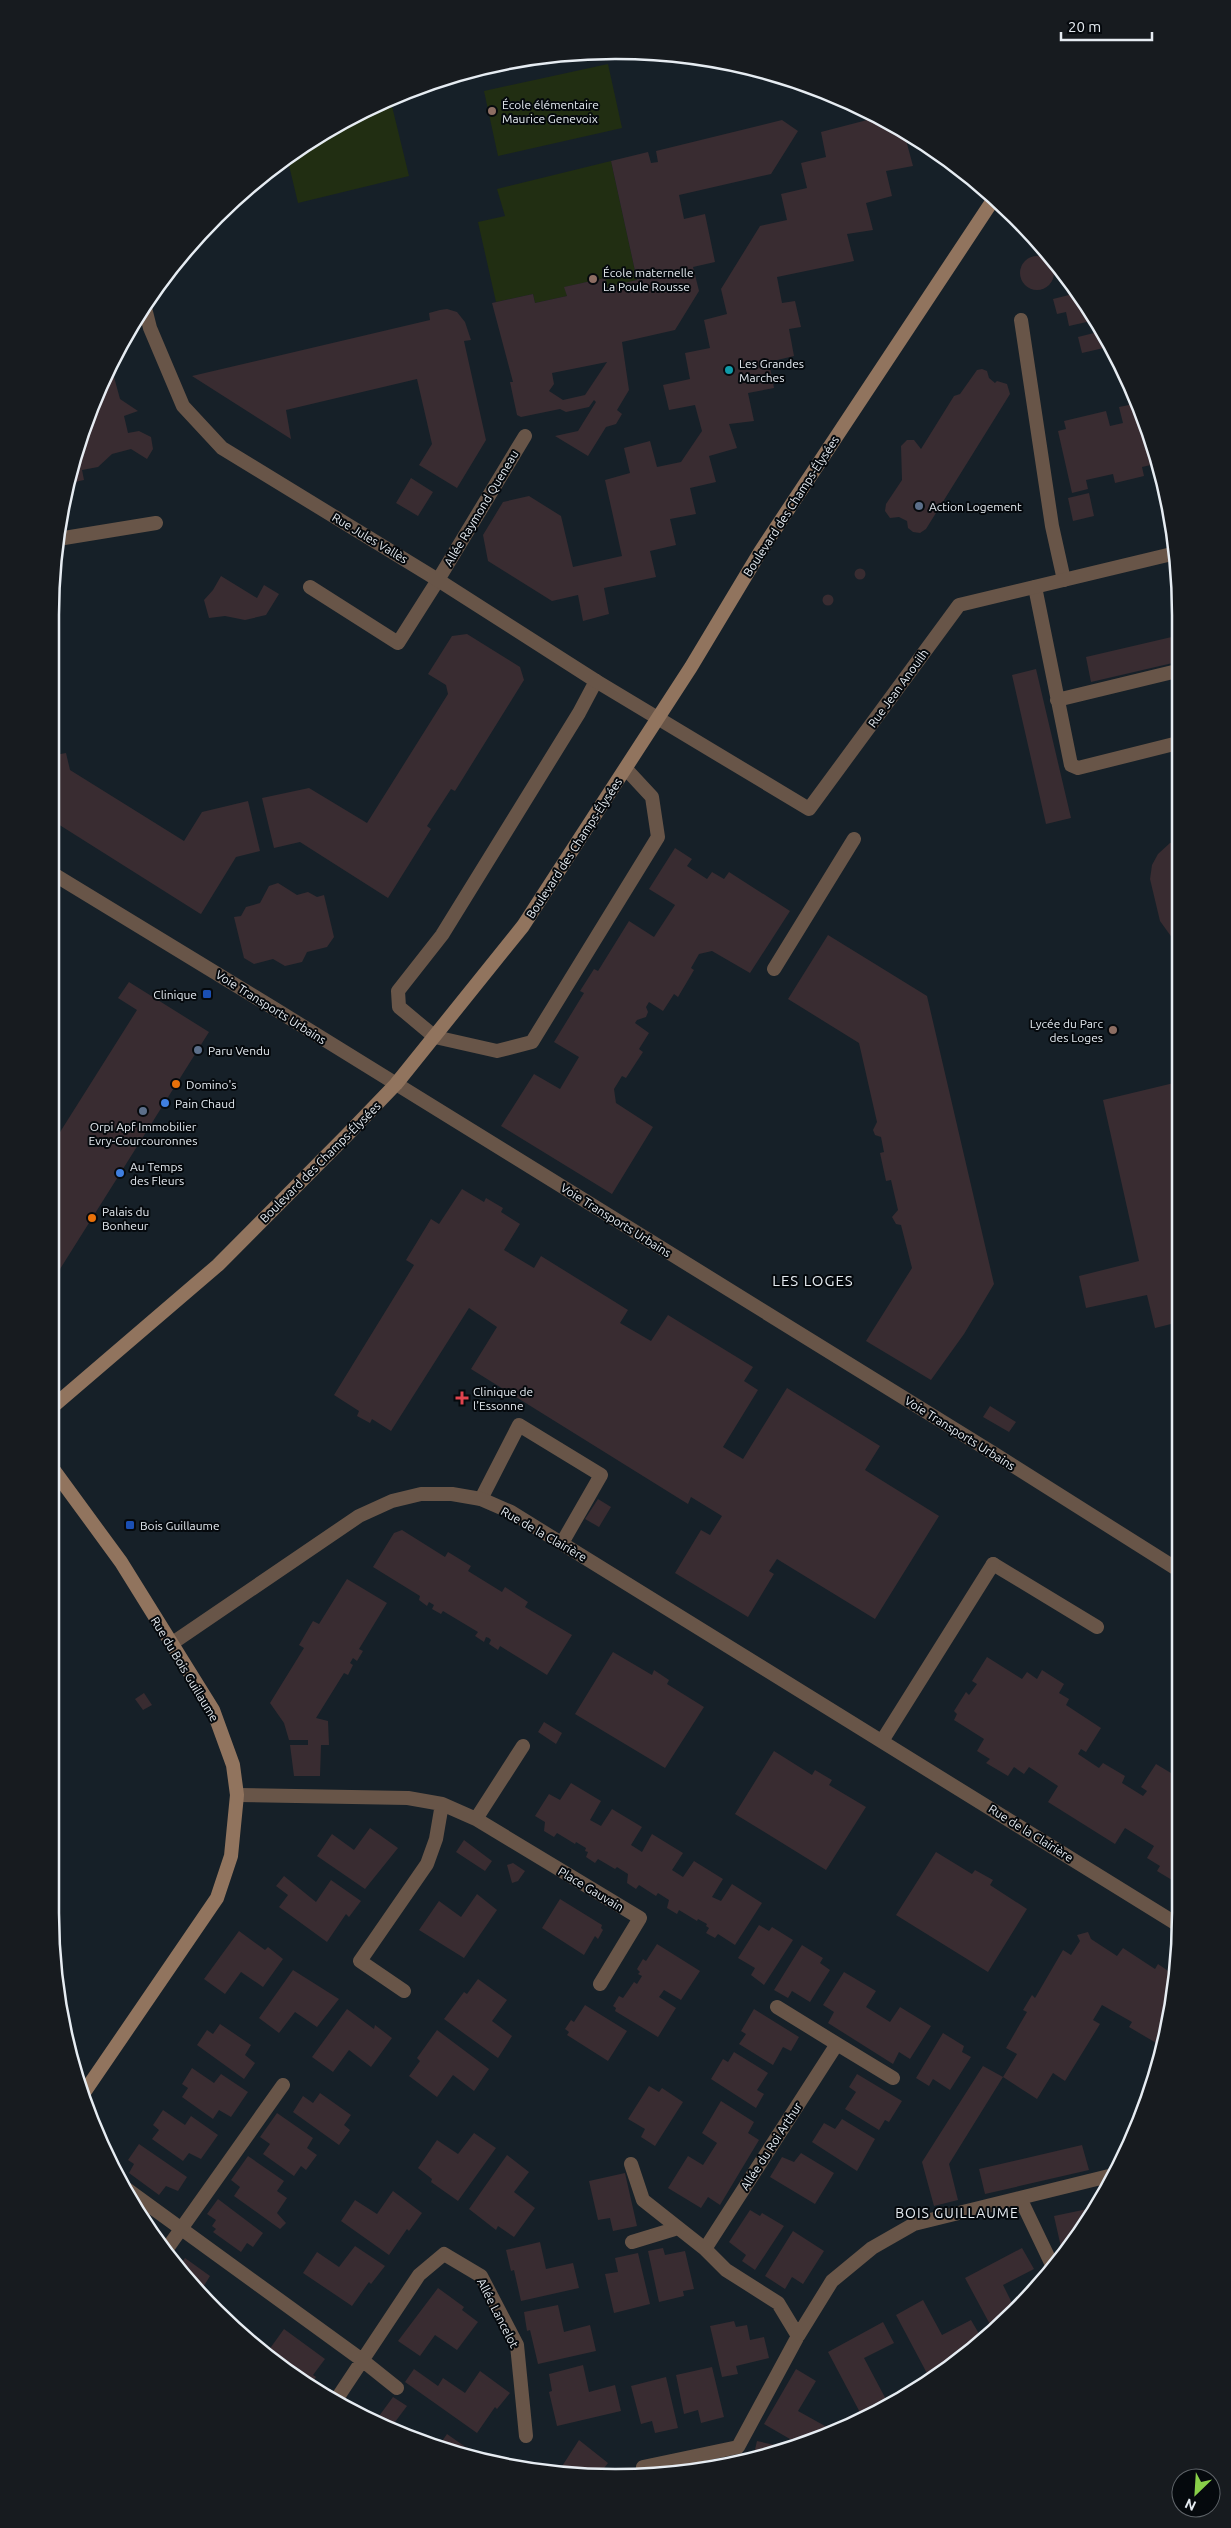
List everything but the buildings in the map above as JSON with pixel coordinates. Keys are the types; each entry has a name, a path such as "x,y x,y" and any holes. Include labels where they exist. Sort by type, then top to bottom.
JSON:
{"main road":[{"name":"Boulevard des Champs-Élysées","path":"59,1401 218,1265 396,1084 523,926 626,769 760,552 990,204"},
{"name":"Rue du Bois Guillaume","path":"59,1477 121,1562 213,1710 233,1765 237,1795 231,1856 217,1898 87,2087"}],"street":[{"name":"Rue Jules Vallès","path":"147,315 150,328 183,406 222,448 658,718"},
{"path":"1021,320 1052,526 1064,580"},
{"name":"Allée Raymond Queneau","path":"310,588 398,643 525,436"},
{"path":"65,538 156,523"},
{"name":"Rue Jean Anouilh","path":"658,718 809,809 959,605 1168,555"},
{"path":"1035,587 1071,765 1078,768 1172,744"},
{"path":"1057,700 1172,672"},
{"path":"596,681 579,713 442,935 398,991 399,1007 435,1037 497,1051 532,1042 658,837 652,797 626,769"},
{"path":"774,969 854,839"},
{"name":"Voie Transports Urbains","path":"59,878 993,1452 1172,1566"},
{"path":"481,1499 519,1424 601,1475 562,1543"},
{"name":"Rue de la Clairière","path":"171,1644 359,1516 392,1501 421,1494 452,1494 481,1499 512,1512 1172,1921"},
{"path":"882,1741 993,1564 1097,1627"},
{"path":"476,1819 523,1746"},
{"name":"Place Gauvain","path":"237,1795 408,1798 442,1804 476,1819 640,1918 600,1984"},
{"path":"404,1992 360,1961 427,1864 436,1839 442,1804"},
{"path":"777,2007 893,2078"},
{"name":"Allée du Roi Arthur","path":"705,2249 838,2044"},
{"path":"170,2245 283,2085"},
{"path":"631,2164 643,2200 705,2249 726,2270 778,2303 798,2336"},
{"path":"643,2467 738,2447 798,2336 832,2281 872,2248 914,2224 1106,2177"},
{"path":"136,2196 362,2360 396,2388"},
{"path":"1020,2198 1050,2260"},
{"path":"632,2242 678,2228"},
{"name":"Allée Lancelot","path":"339,2396 419,2276 444,2254 481,2276 517,2345 526,2436"}],"green space":[{"path":"608,64 622,128 498,156 484,91"},
{"path":"392,106 409,176 298,203 289,165 337,133"},
{"path":"611,161 637,280 607,287 605,278 565,287 567,296 535,303 533,294 496,302 478,222 505,216 497,189"}],"place":[{"name":"École élémentaire Maurice Genevoix","path":"492,111"},
{"name":"École maternelle La Poule Rousse","path":"593,279"},
{"name":"Les Grandes Marches","path":"729,370"},
{"name":"Action Logement","path":"919,506"},
{"name":"Clinique","path":"207,994"},
{"name":"Lycée du Parc des Loges","path":"1113,1030"},
{"name":"Paru Vendu","path":"198,1050"},
{"name":"Domino's","path":"176,1084"},
{"name":"Pain Chaud","path":"165,1103"},
{"name":"Orpi Apf Immobilier Evry-Courcouronnes","path":"143,1111"},
{"name":"Au Temps des Fleurs","path":"120,1173"},
{"name":"Palais du Bonheur","path":"92,1218"},
{"name":"Clinique de l'Essonne","path":"462,1398"},
{"name":"Bois Guillaume","path":"130,1525"}],"district":[{"name":"LES LOGES","path":"813,1280"},
{"name":"BOIS GUILLAUME","path":"957,2213"}]}
